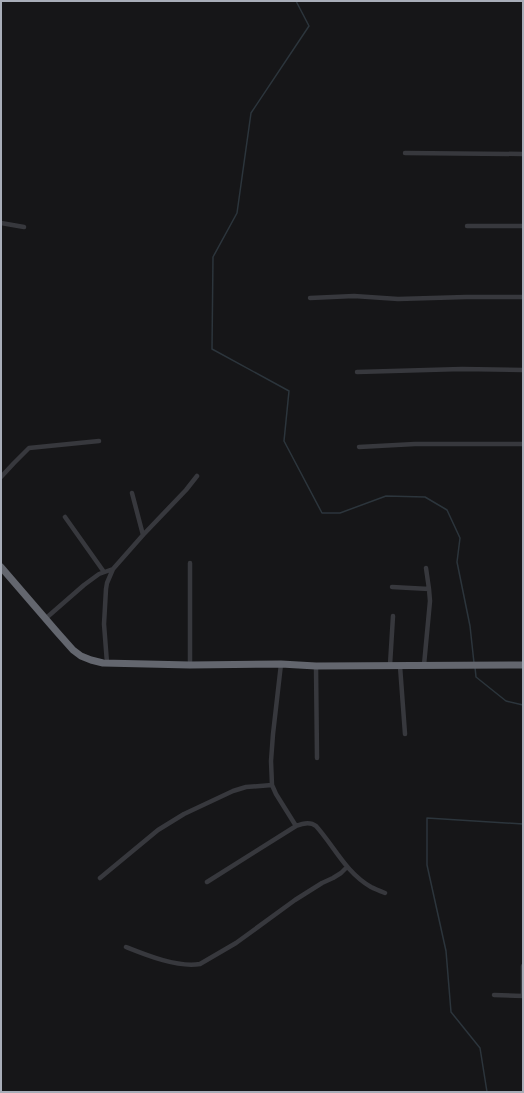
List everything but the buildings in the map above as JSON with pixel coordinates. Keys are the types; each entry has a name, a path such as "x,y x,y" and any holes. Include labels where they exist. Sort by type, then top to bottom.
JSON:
{"highway":[{"path":"1,567 73,650 81,656 91,660 107,663 190,666 281,664 316,666 523,665"}],"street":[{"path":"405,153 523,154"},
{"path":"1,223 24,227"},
{"path":"467,226 523,226"},
{"path":"310,298 354,296 398,300 466,297 523,297"},
{"path":"357,372 523,370"},
{"path":"1,477 29,448 99,441"},
{"path":"359,447 415,444 523,444"},
{"path":"107,663 104,624 106,586 113,569 186,490 197,476"},
{"path":"132,493 143,535"},
{"path":"65,517 104,572"},
{"path":"190,563 190,666"},
{"path":"424,665 429,610 429,589 426,568"},
{"path":"45,619 84,585 104,572 113,569"},
{"path":"392,587 429,589"},
{"path":"390,665 393,616"},
{"path":"281,664 273,734 271,761 272,784 276,794 296,826"},
{"path":"316,666 317,758"},
{"path":"400,666 404,734"},
{"path":"100,878 158,830 184,814 233,791 246,787 272,784"},
{"path":"207,882 296,826 309,823 315,825 322,832 347,867 366,884 385,893"},
{"path":"126,947 142,954 160,959 182,964 200,964 236,943 296,900 322,883 341,873 347,867"},
{"path":"494,995 523,996 523,966"}],"waterway":[{"path":"296,1 309,26 251,113 237,213 213,257 212,349 289,391 284,441 322,513 340,513 386,496 425,497 447,510 460,538 457,562 470,626 474,663"},
{"path":"475,667 476,677 506,701 523,705"},
{"path":"487,1092 480,1048 451,1012 446,951 427,865 427,818 523,824"}]}
